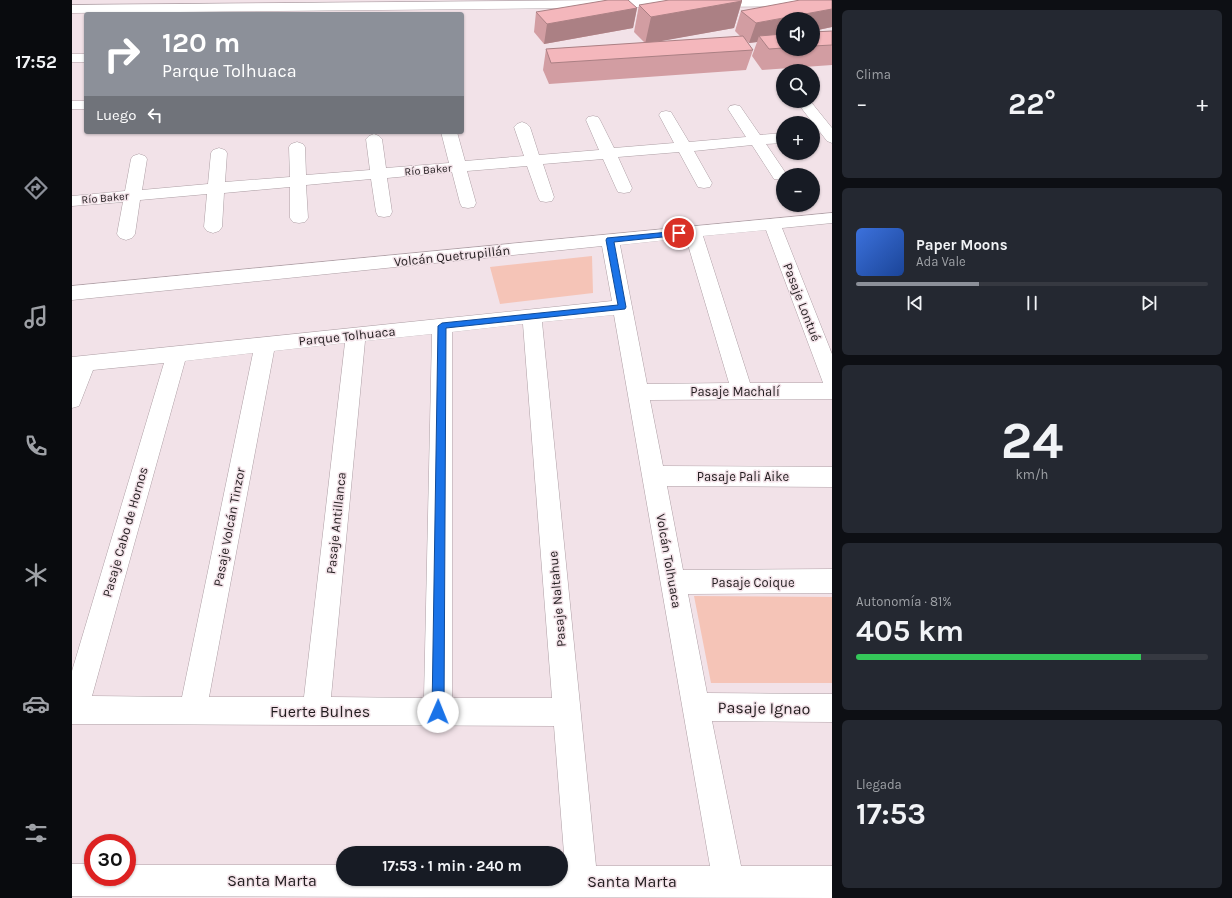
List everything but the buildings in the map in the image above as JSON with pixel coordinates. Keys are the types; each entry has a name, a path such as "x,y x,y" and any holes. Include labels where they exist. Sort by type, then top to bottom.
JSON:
{"street":[{"path":"72,8 151,11 195,4 257,3 832,2"},
{"path":"72,58 84,58"},
{"path":"72,105 84,105"},
{"path":"735,108 776,170"},
{"path":"808,108 831,135"},
{"path":"666,115 704,183"},
{"path":"593,120 624,188"},
{"path":"522,127 546,197"},
{"path":"450,134 468,203"},
{"path":"820,135 831,135"},
{"path":"374,138 384,212"},
{"name":"Río Baker","path":"72,201 776,139"},
{"path":"297,147 299,218"},
{"path":"214,227 219,153"},
{"path":"126,234 139,159"},
{"name":"Volcán Quetrupillán","path":"72,293 832,218"},
{"name":"Pasaje Lontué","path":"772,224 832,380"},
{"path":"693,232 742,391"},
{"name":"Volcán Tolhuaca","path":"610,240 728,882"},
{"name":"Parque Tolhuaca","path":"79,364 622,307"},
{"name":"Pasaje Naltahue","path":"532,316 582,881"},
{"path":"438,712 442,326"},
{"name":"Pasaje Antillanca","path":"316,711 356,335"},
{"name":"Pasaje Volcán Tinzor","path":"192,710 265,344"},
{"name":"Pasaje Cabo de Hornos","path":"73,710 177,354"},
{"path":"72,400 79,364"},
{"name":"Pasaje Machalí","path":"638,392 832,391"},
{"name":"Pasaje Pali Aike","path":"654,476 832,476"},
{"name":"Pasaje Coique","path":"673,582 832,582"},
{"name":"Pasaje Ignao","path":"696,707 832,708"},
{"name":"Fuerte Bulnes","path":"73,710 567,712"},
{"name":"Santa Marta","path":"72,880 832,882"}],"shaded area":[{"path":"592,256 593,293 500,304 490,267"},
{"path":"694,596 832,597 832,683 711,683"}],"route":[{"path":"438,712 442,326 622,307 610,240 679,233"}]}
